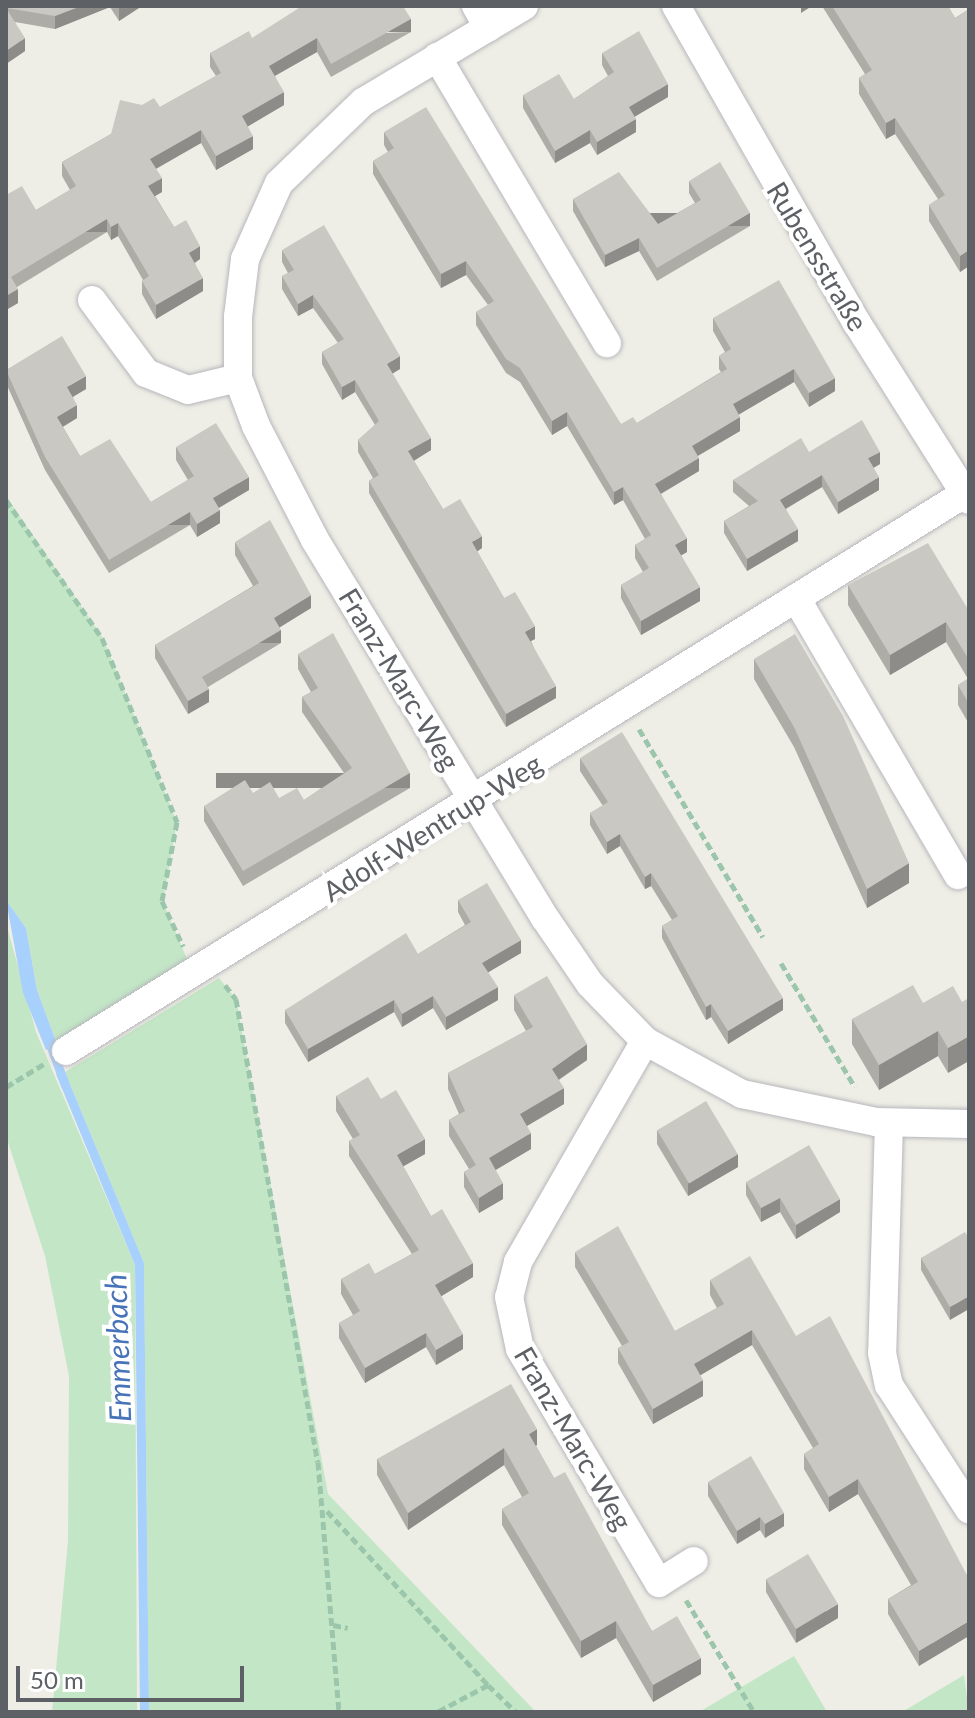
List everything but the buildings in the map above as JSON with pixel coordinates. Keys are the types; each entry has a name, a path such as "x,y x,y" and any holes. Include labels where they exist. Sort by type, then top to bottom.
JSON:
{"street":[{"name":"Franz-Marc-Weg","path":"524,6 482,17 437,57 363,102 279,183 245,259 238,378 315,540 474,801 590,984 645,1041 742,1094 882,1122 969,1124"},
{"name":"Rubensstraße","path":"676,6 857,323 968,495"},
{"path":"437,57 607,343"},
{"path":"92,300 146,373 188,390 238,378"},
{"name":"Adolf-Wentrup-Weg","path":"66,1051 209,967 796,598 968,495"},
{"path":"796,598 958,875"},
{"name":"Franz-Marc-Weg","path":"645,1041 518,1262 509,1297 520,1349 659,1583 683,1568"},
{"path":"882,1122 882,1353 889,1385 969,1509"}],"path":[{"path":"6,500 102,638 177,822 162,901 185,950 209,967 236,999 325,1510 339,1712"},
{"path":"625,705 763,937"},
{"path":"781,963 882,1122"},
{"path":"6,1087 22,1077"},
{"path":"325,1510 516,1712"},
{"path":"683,1568 754,1712"},
{"path":"333,1625 348,1628"},
{"path":"437,1712 488,1685"}],"green space":[{"path":"6,496 103,638 177,822 163,902 187,959 57,1044 37,990 26,928 6,900"},
{"path":"6,923 36,1032 135,1265 137,1712 52,1712 68,1541 69,1376 45,1256 6,1136"},
{"path":"219,978 236,999 328,1494 536,1712 149,1712 144,1263 65,1072"},
{"path":"794,1656 827,1712 699,1712"},
{"path":"964,1675 969,1712 902,1712"}],"water":[{"path":"6,900 26,928 37,990 57,1044 46,1050 23,993"},
{"path":"65,1072 144,1263 149,1712 140,1712 135,1265 56,1074"}],"waterway":[{"name":"Emmerbach","path":"48,1039 65,1085"}]}
